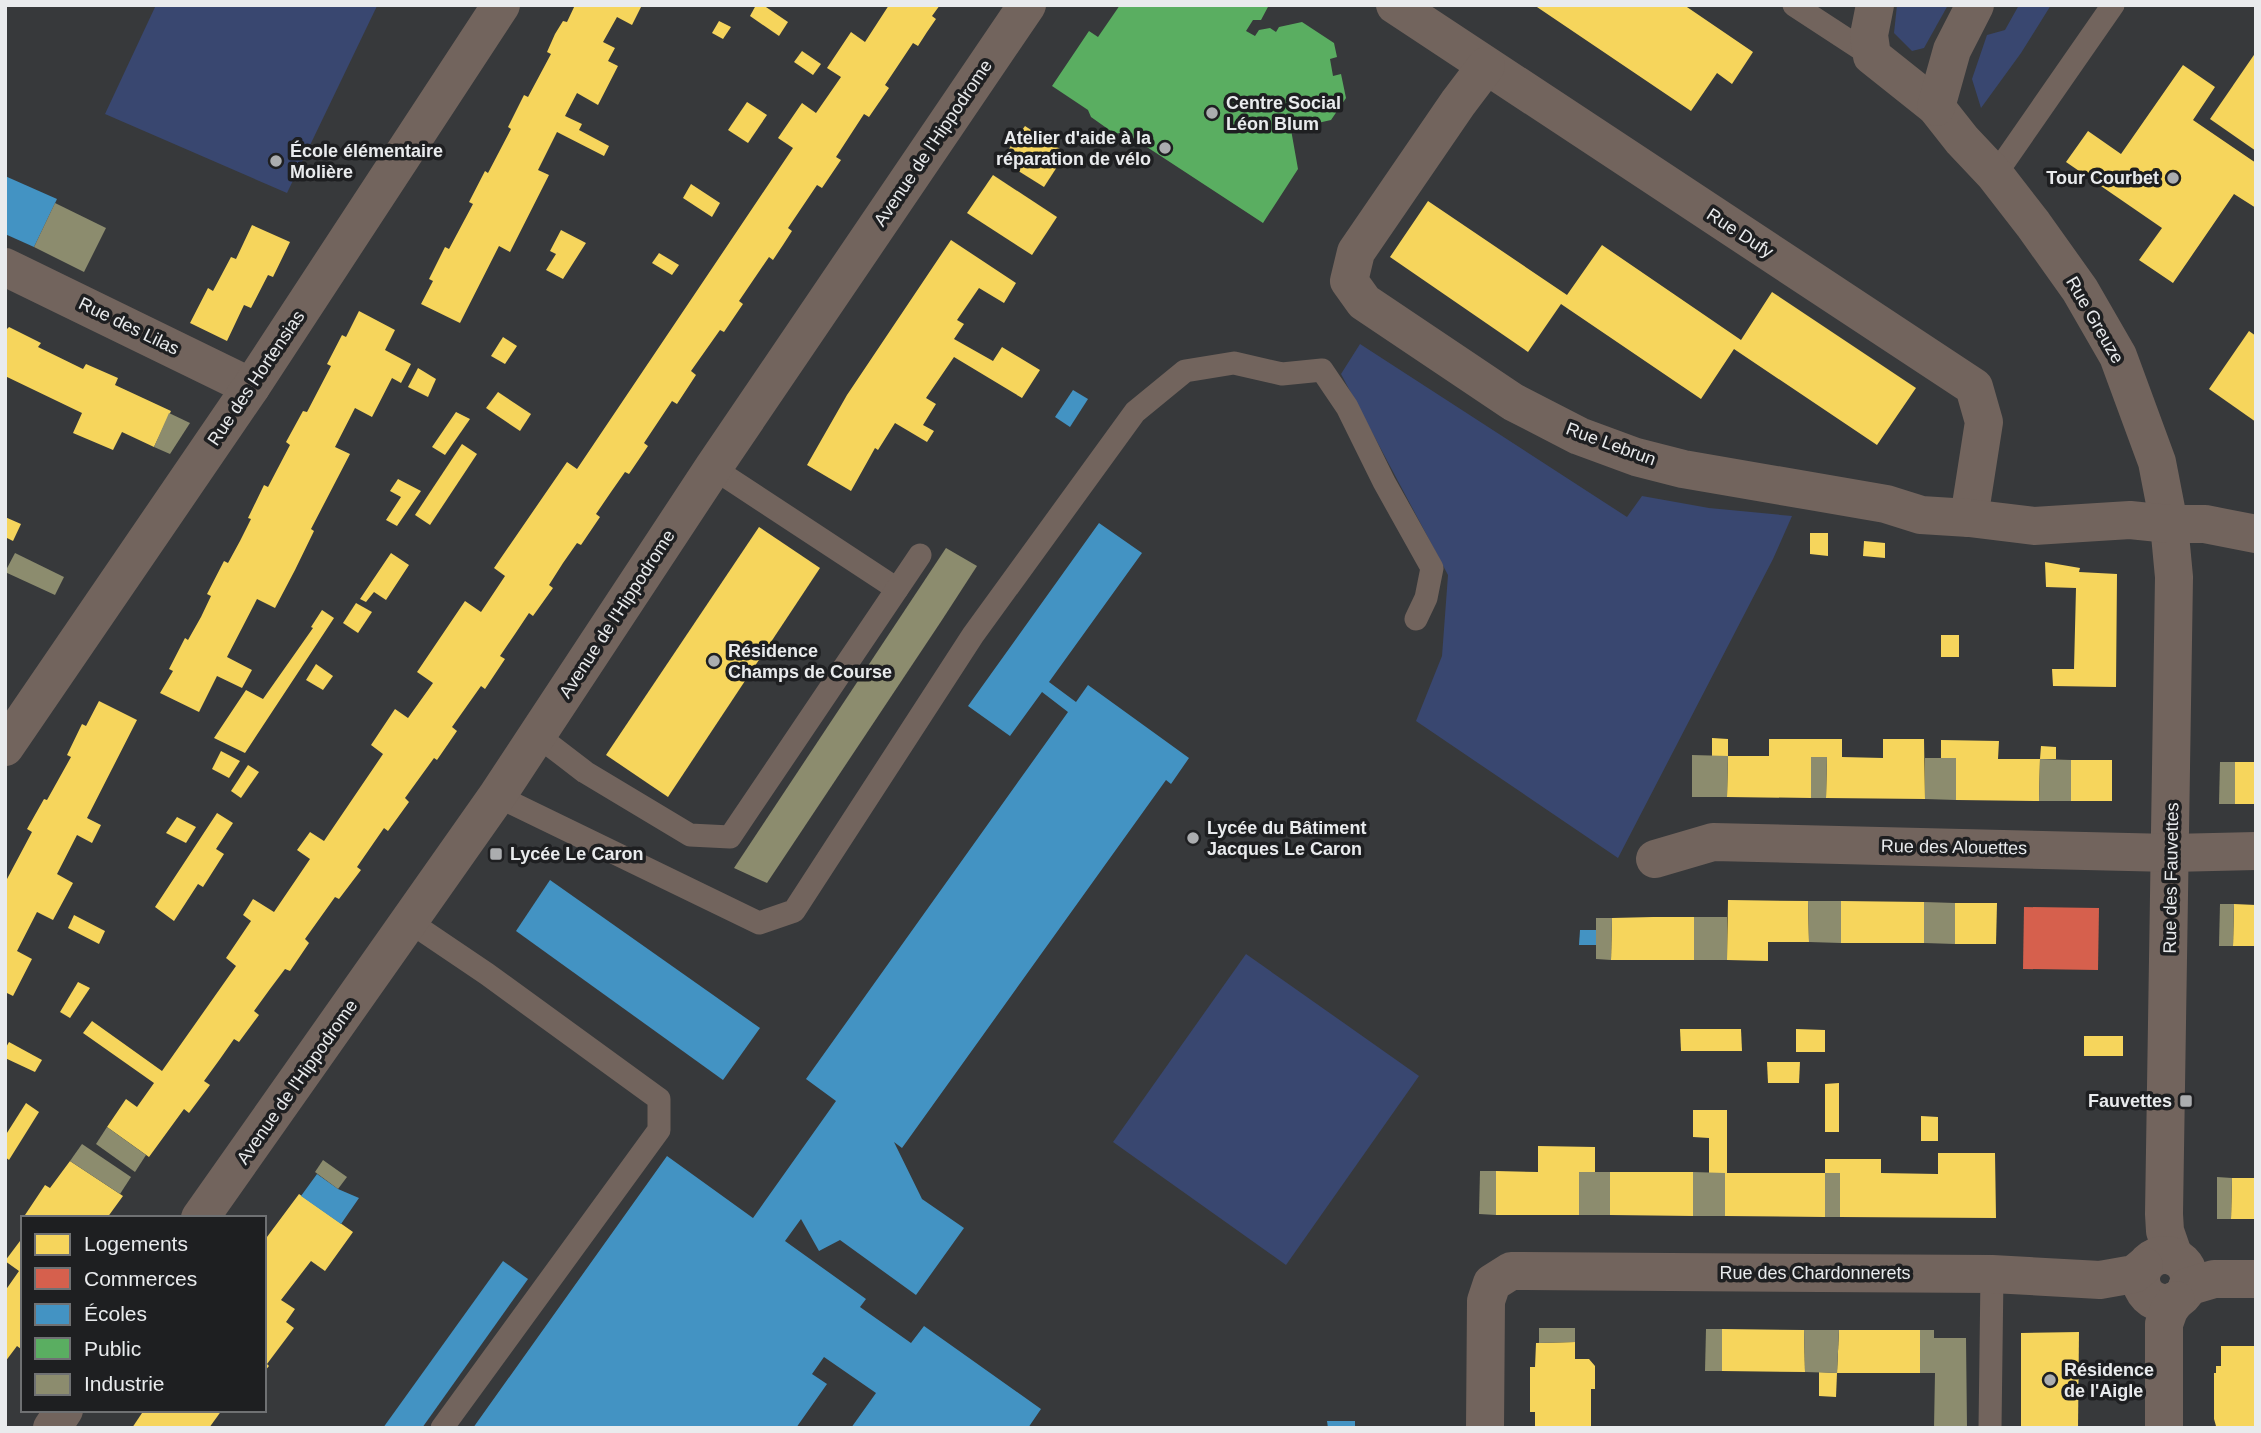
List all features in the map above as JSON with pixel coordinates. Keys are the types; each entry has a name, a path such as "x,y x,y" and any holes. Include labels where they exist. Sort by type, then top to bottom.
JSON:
{"street":[{"name":"Rue des Hortensias","path":"5,747 251,387 501,5"},
{"name":"Avenue de l'Hippodrome","path":"201,1216 498,796 610,621 1027,5"},
{"name":"Rue Dufy","path":"1395,5 1974,387 1984,422 1969,518"},
{"path":"1872,57 1869,35 1875,5"},
{"path":"1936,107 1952,50 1975,5"},
{"name":"Rue Greuze","path":"1872,57 1936,107 2034,224 2080,290 2119,356 2157,462 2169,524"},
{"name":"Rue Lebrun","path":"1486,66 1356,253 1349,281 1364,302 1513,402 1579,436 1636,457 1683,469 1886,504 1921,515 2034,526 2130,520 2205,524 2256,534"},
{"name":"Rue des Lilas","path":"5,267 251,387"},
{"name":"Rue des Fauvettes","path":"2164,1428 2174,577 2169,524"},
{"name":"Rue des Alouettes","path":"1655,859 1713,842 2171,853 2256,851"},
{"name":"Rue des Chardonnerets","path":"1485,1428 1486,1301 1492,1283 1511,1270 1992,1274 2100,1280 2256,1279"},
{"path":"52,1428 63,1412"}],"lane":[{"path":"1794,5 1872,57"},
{"path":"1995,175 2113,5"},
{"path":"498,796 759,923 794,911 981,624 1135,412 1185,371 1234,363 1282,374 1322,370 1347,407 1384,482 1433,568 1426,598 1416,619"},
{"path":"713,468 897,589"},
{"path":"538,736 585,772 690,835 730,837 920,555"},
{"path":"410,922 487,974 659,1099 659,1130 442,1428"},
{"path":"1990,1428 1992,1274"}],"shaded area":[{"path":"156,5 377,6 287,193 105,114"},
{"path":"1897,5 1948,5 1924,48 1912,51 1894,33"},
{"path":"2019,5 2051,5 2021,53 1981,108 1972,79 1987,35 2005,30"},
{"path":"1360,344 1627,517 1642,496 1709,508 1792,516 1773,559 1618,858 1416,721 1442,656 1448,575 1341,374"},
{"path":"1246,954 1419,1076 1286,1265 1113,1142"}],"building: Logements":[{"path":"575,5 642,5 632,25 617,17 603,42 615,48 608,61 618,66 598,105 577,93 565,116 582,124 579,130 609,146 604,156 557,132 538,170 549,175 510,252 499,246 460,323 421,304 433,281 429,279 445,247 449,249 473,204 469,202 511,129 508,127 524,95 528,97 551,54 547,52 555,34 563,21 567,22"},
{"path":"756,5 763,5 788,22 779,36 750,16"},
{"path":"889,5 940,5 932,16 936,19 918,46 913,43 885,85 889,88 869,117 864,114 836,157 841,160 822,188 817,185 788,228 792,231 773,260 769,257 739,301 743,304 724,332 720,330 691,371 696,375 677,404 672,401 644,443 648,446 629,474 625,472 596,514 600,517 581,545 577,543 563,563 549,585 553,588 533,616 529,613 500,656 505,659 485,689 481,686 452,727 457,731 405,798 409,802 388,831 384,828 357,867 361,870 339,899 335,897 305,939 309,943 290,971 285,969 254,1011 259,1015 239,1042 234,1039 204,1081 210,1085 189,1113 184,1109 149,1157 107,1127 126,1099 137,1107 154,1083 83,1033 92,1021 162,1071 236,966 226,958 251,921 243,915 253,899 274,912 310,859 297,850 310,832 324,841 383,754 371,745 395,709 408,718 433,683 417,672 465,601 481,612 505,576 494,568 567,462 577,469 793,148 778,138 802,103 816,113 841,77 827,68 851,32 865,42"},
{"path":"1534,5 1684,5 1753,52 1732,84 1717,73 1691,111"},
{"path":"719,21 731,27 723,39 712,33"},
{"path":"802,51 821,64 813,75 794,62"},
{"path":"2256,52 2256,151 2210,119"},
{"name":"Tour Courbet","path":"2183,65 2215,87 2193,120 2256,163 2256,208 2234,194 2173,283 2139,260 2162,228 2066,162 2088,131 2121,154"},
{"path":"747,102 767,115 748,143 728,130"},
{"path":"1025,126 1066,153 1044,187 1001,160"},
{"path":"993,175 1057,217 1032,255 967,213"},
{"path":"691,184 720,203 712,217 683,198"},
{"path":"1428,201 1567,295 1602,245 1741,340 1772,292 1916,388 1877,445 1734,349 1701,399 1561,304 1528,352 1390,257"},
{"path":"252,225 290,242 273,277 268,275 251,308 244,305 227,341 190,323 208,288 213,291 231,257 236,259"},
{"path":"561,230 586,243 563,279 546,270 556,254 550,251"},
{"path":"951,240 1016,283 1004,303 979,288 957,320 964,324 954,339 993,361 1002,347 1040,370 1022,398 954,357 926,398 936,404 923,425 934,431 927,442 895,423 878,450 875,448 851,491 807,465 847,395"},
{"path":"659,253 679,265 672,275 652,263"},
{"path":"359,311 395,330 385,350 411,364 401,383 392,378 372,417 355,408 335,447 350,454 311,529 314,531 295,570 275,608 257,599 227,657 252,670 242,688 217,676 199,712 160,693 173,671 169,669 185,638 188,640 201,617 211,596 207,594 224,561 228,563 240,541 264,485 268,487 290,445 286,442 303,411 307,412 331,366 327,364 342,335 346,337"},
{"path":"9,327 41,343 38,347 83,369 86,364 118,378 115,385 171,411 154,447 122,432 113,450 73,433 82,413 5,376 5,331"},
{"path":"2249,331 2256,336 2256,422 2209,389"},
{"path":"503,337 517,346 505,364 491,356"},
{"path":"418,368 436,379 428,397 408,387"},
{"path":"498,392 531,414 520,431 486,408"},
{"path":"456,412 470,419 445,455 432,447"},
{"path":"462,444 477,454 430,525 415,515"},
{"path":"398,479 421,491 397,526 386,520 401,497 390,491"},
{"path":"5,517 21,524 13,541 5,537"},
{"name":"Résidence Champs de Course","path":"759,527 820,568 668,797 606,755"},
{"path":"1810,533 1828,533 1828,556 1810,554"},
{"path":"1864,541 1885,543 1885,558 1863,556"},
{"path":"391,553 409,565 386,600 374,592 366,602 360,599"},
{"path":"2045,562 2080,568 2079,572 2117,574 2116,687 2053,686 2052,669 2074,669 2076,588 2046,587"},
{"path":"356,603 372,612 358,633 343,623"},
{"path":"322,610 334,618 245,753 214,738 246,690 263,699 313,628 311,627"},
{"path":"1941,635 1959,635 1959,657 1941,657"},
{"path":"316,664 333,676 323,690 306,680"},
{"path":"99,701 137,720 87,818 101,825 92,843 77,835 57,874 73,883 53,920 37,912 17,951 32,959 13,996 5,992 5,877 7,879 32,832 27,829 71,757 67,755 82,724 86,726"},
{"path":"1712,738 1728,739 1728,756 1712,756"},
{"path":"1769,739 1842,739 1842,757 1883,758 1883,739 1924,739 1925,799 1826,798 1827,757 1811,757 1811,798 1727,797 1728,756 1769,756"},
{"path":"1941,740 1999,741 1998,759 2040,759 2039,801 1956,800 1956,758 1941,758"},
{"path":"2041,746 2056,747 2056,759 2040,759"},
{"path":"221,751 240,761 229,778 212,769"},
{"path":"2071,760 2112,760 2112,801 2071,801"},
{"path":"2235,762 2256,762 2256,804 2235,804"},
{"path":"248,765 259,772 241,798 231,791"},
{"path":"217,813 233,823 216,849 224,854 203,887 198,884 174,921 155,907"},
{"path":"177,817 196,827 186,843 166,833"},
{"path":"1728,900 1808,901 1809,942 1768,942 1768,961 1727,960"},
{"path":"1841,901 1924,902 1924,943 1841,943"},
{"path":"1955,903 1997,903 1996,944 1955,944"},
{"path":"2234,904 2256,905 2256,946 2233,946"},
{"path":"74,915 105,931 99,944 68,928"},
{"path":"1694,917 1694,960 1611,960 1612,918"},
{"path":"78,982 90,988 70,1018 60,1012"},
{"path":"1680,1029 1741,1029 1742,1051 1681,1051"},
{"path":"1796,1029 1825,1030 1825,1052 1796,1052"},
{"path":"2084,1036 2123,1036 2123,1056 2084,1056"},
{"path":"9,1042 42,1060 35,1072 5,1058 5,1049"},
{"path":"1767,1062 1800,1062 1799,1083 1768,1083"},
{"path":"1839,1083 1839,1132 1825,1132 1825,1084"},
{"path":"26,1103 39,1112 9,1160 5,1157 5,1136"},
{"path":"1693,1110 1727,1110 1727,1173 1825,1173 1825,1217 1725,1216 1725,1173 1709,1173 1709,1138 1693,1137"},
{"path":"1921,1116 1938,1117 1938,1141 1921,1141"},
{"path":"1538,1146 1595,1147 1595,1172 1579,1172 1579,1215 1496,1215 1496,1171 1538,1172"},
{"path":"1938,1153 1995,1153 1996,1218 1840,1217 1840,1173 1825,1173 1825,1159 1881,1159 1881,1173 1938,1174"},
{"path":"70,1161 123,1196 108,1216 24,1216 45,1185 50,1188"},
{"path":"1610,1172 1693,1172 1693,1216 1610,1215"},
{"path":"2232,1178 2256,1178 2256,1219 2231,1219"},
{"path":"299,1194 353,1232 325,1271 311,1261 281,1300 295,1309 286,1322 294,1328 267,1364 269,1366 266,1370 266,1238"},
{"path":"21,1240 21,1349 17,1346 5,1362 5,1291 19,1271 5,1261"},
{"path":"1722,1329 1804,1330 1805,1372 1722,1371"},
{"path":"1839,1330 1920,1330 1920,1373 1837,1373"},
{"name":"Résidence de l'Aigle","path":"2079,1332 2078,1428 2021,1428 2021,1333"},
{"path":"1575,1342 1575,1359 1589,1359 1595,1366 1595,1389 1591,1389 1591,1428 1535,1428 1535,1412 1530,1412 1530,1367 1535,1367 1536,1343"},
{"path":"2221,1346 2256,1346 2256,1428 2216,1426 2214,1373 2216,1366 2221,1366"},
{"path":"1819,1372 1837,1373 1836,1397 1819,1396"},
{"path":"143,1412 221,1412 209,1428 132,1428"}],"building: Commerces":[{"path":"2024,907 2099,908 2098,970 2023,969"}],"building: Écoles":[{"path":"5,176 57,199 34,247 5,234"},
{"path":"1073,390 1088,399 1070,427 1055,417"},
{"path":"1099,523 1142,553 1049,682 1076,702 1088,685 1189,758 1171,784 1166,780 902,1148 894,1142 922,1199 964,1228 916,1295 840,1240 819,1251 801,1219 785,1241 866,1299 860,1307 911,1343 924,1326 1041,1409 1028,1428 851,1428 876,1393 824,1357 812,1374 827,1384 796,1428 473,1428 667,1156 753,1218 836,1101 806,1079 1068,712 1042,692 1010,736 968,706"},
{"path":"550,880 760,1028 723,1080 516,931"},
{"path":"1580,930 1596,930 1596,945 1579,945"},
{"path":"317,1174 338,1189 359,1198 341,1224 301,1196"},
{"path":"503,1261 528,1279 422,1428 383,1428"},
{"path":"1327,1421 1355,1421 1355,1428 1328,1428"}],"building: Public":[{"name":"Centre Social Léon Blum","path":"1120,5 1269,5 1261,20 1253,20 1246,31 1255,36 1259,30 1270,28 1276,32 1279,27 1302,22 1334,43 1337,57 1330,59 1333,76 1341,74 1346,98 1331,120 1300,127 1300,123 1290,124 1298,169 1263,223 1124,132 1115,134 1091,117 1088,110 1052,86 1089,31 1098,37"}],"building: Industrie":[{"path":"55,203 106,228 84,272 34,247"},
{"path":"169,413 190,423 170,454 154,447"},
{"path":"946,548 977,566 942,620 767,883 734,868"},
{"path":"15,553 64,577 55,595 5,572"},
{"path":"1692,755 1728,756 1727,797 1692,797"},
{"path":"1811,757 1827,757 1826,798 1811,798"},
{"path":"1925,758 1956,758 1956,800 1925,799"},
{"path":"2040,759 2071,760 2071,801 2039,801"},
{"path":"2220,762 2235,762 2235,804 2219,804"},
{"path":"1808,901 1841,901 1841,943 1809,942"},
{"path":"1924,902 1955,903 1955,944 1924,943"},
{"path":"2220,904 2234,904 2233,946 2219,946"},
{"path":"1694,917 1727,917 1727,960 1694,960"},
{"path":"1596,918 1612,918 1611,960 1596,959"},
{"path":"107,1127 146,1155 135,1172 96,1144"},
{"path":"82,1144 131,1177 120,1194 70,1161"},
{"path":"323,1160 347,1177 338,1189 315,1172"},
{"path":"1480,1171 1496,1171 1496,1215 1479,1214"},
{"path":"1579,1172 1610,1172 1610,1215 1579,1215"},
{"path":"1693,1172 1725,1173 1725,1216 1693,1216"},
{"path":"1825,1173 1840,1173 1840,1217 1825,1217"},
{"path":"2217,1177 2232,1178 2231,1219 2217,1219"},
{"path":"1539,1328 1575,1328 1575,1342 1539,1343"},
{"path":"1706,1329 1722,1329 1722,1371 1705,1371"},
{"path":"1804,1330 1839,1330 1837,1373 1805,1372"},
{"path":"1920,1330 1934,1330 1934,1338 1966,1338 1967,1428 1934,1428 1935,1373 1920,1373"}],"place":[{"name":"Centre Social Léon Blum","path":"1212,113"},
{"name":"Atelier d'aide à la réparation de vélo","path":"1165,148"},
{"name":"École élémentaire Molière","path":"276,161"},
{"name":"Tour Courbet","path":"2173,178"},
{"name":"Résidence Champs de Course","path":"714,661"},
{"name":"Lycée du Bâtiment Jacques Le Caron","path":"1193,838"},
{"name":"Lycée Le Caron","path":"496,854"},
{"name":"Fauvettes","path":"2186,1101"},
{"name":"Résidence de l'Aigle","path":"2050,1380"}]}
